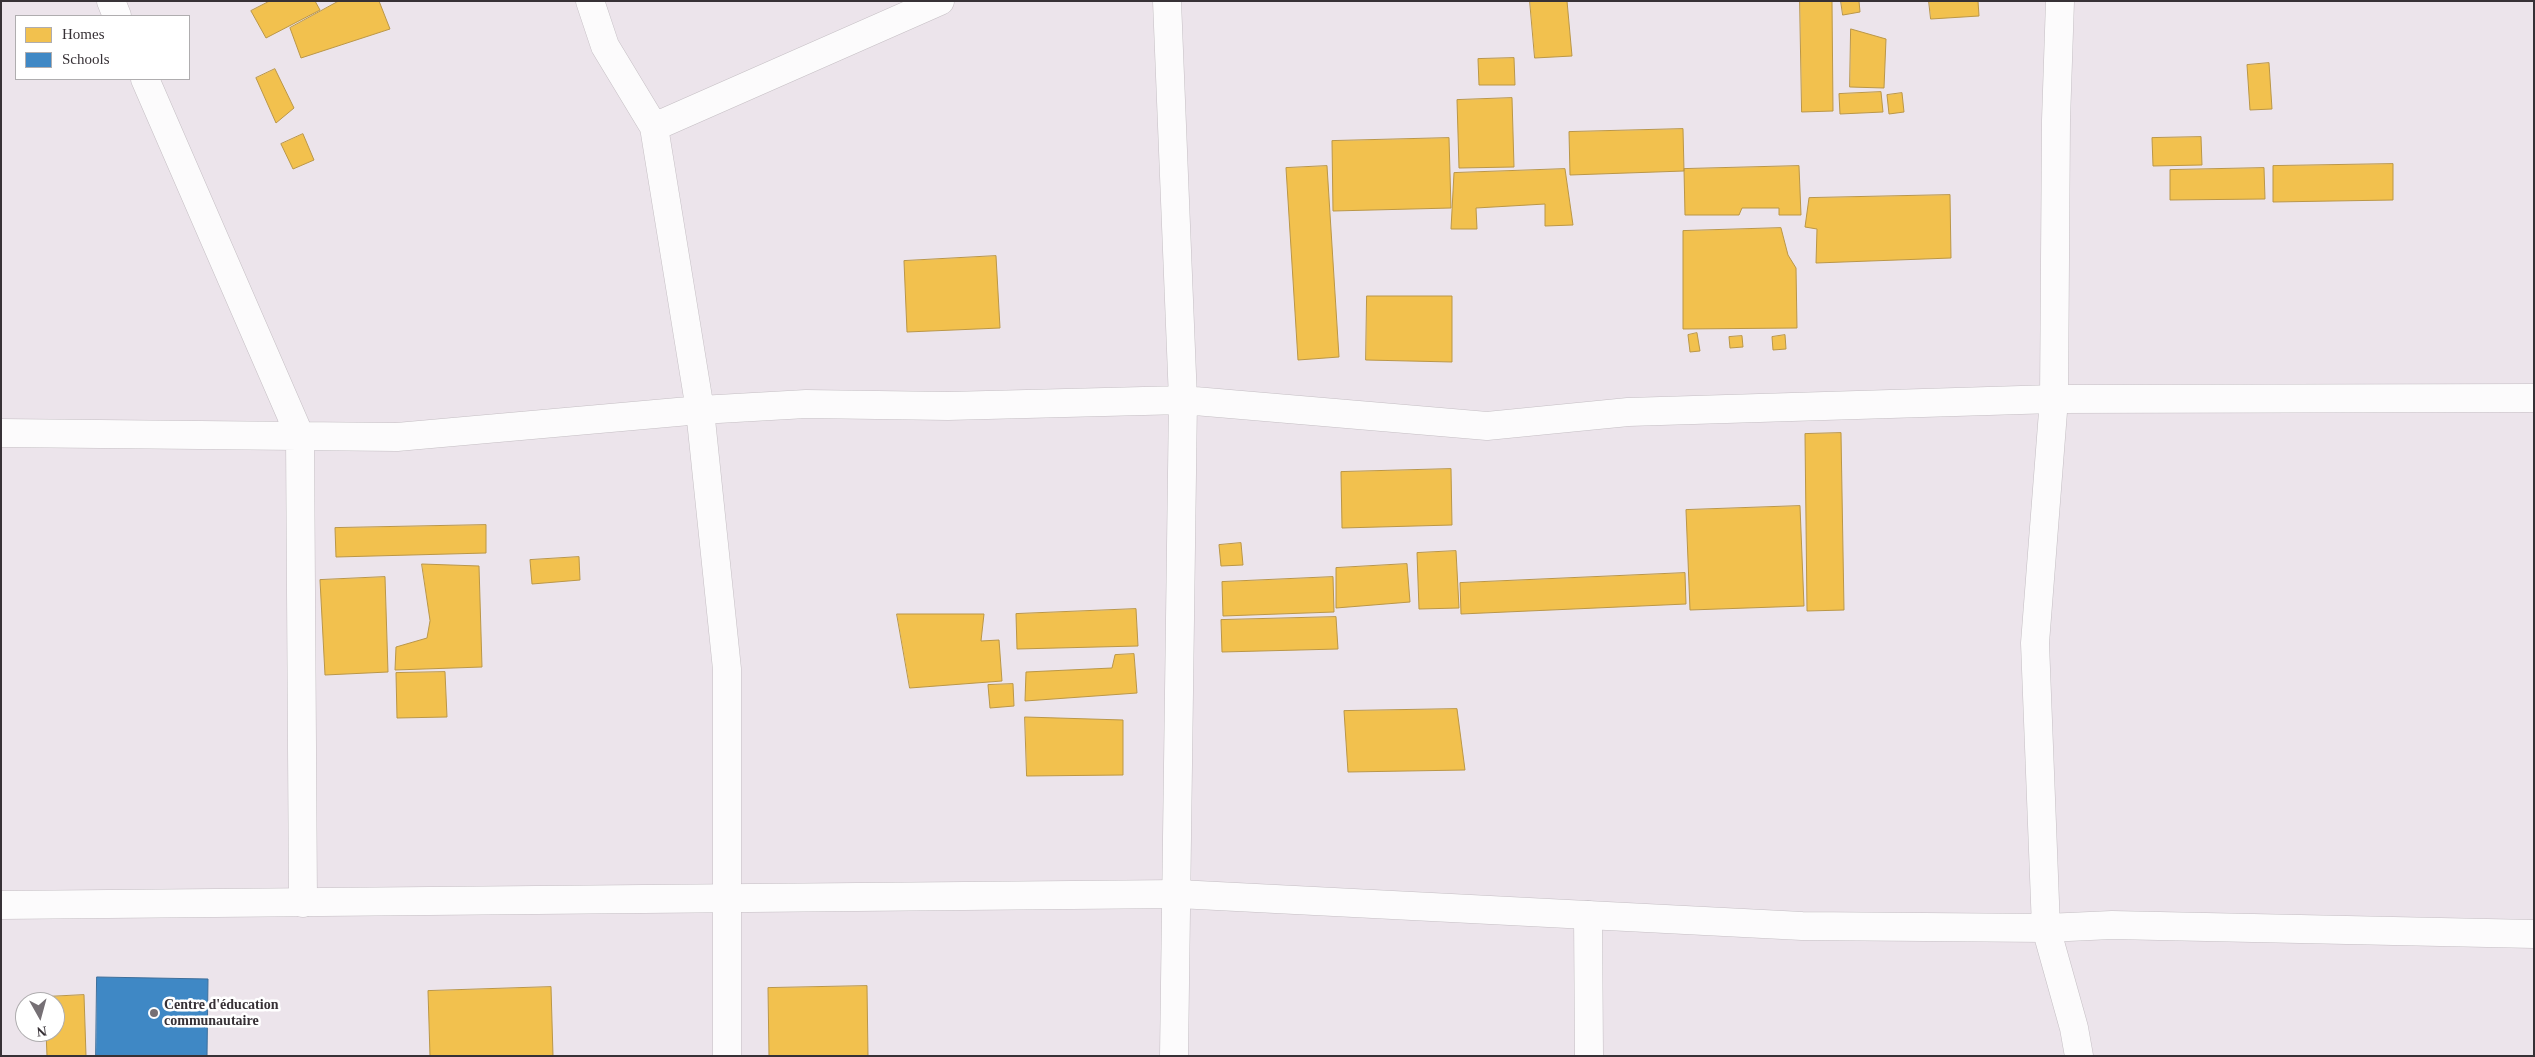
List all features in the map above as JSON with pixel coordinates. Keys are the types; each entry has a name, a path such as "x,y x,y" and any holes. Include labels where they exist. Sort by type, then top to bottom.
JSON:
{"street":[{"path":"111,1 117,15"},
{"path":"590,1 605,46 654,127 700,410 727,669 727,1056"},
{"path":"654,127 940,1"},
{"path":"1167,1 1183,400 1178,894 1174,1056"},
{"path":"2060,1 2056,120 2054,399 2035,642 2046,928 2074,1028 2079,1056"},
{"path":"145,80 300,436 303,904"},
{"path":"1,433 397,437 700,410 806,404 948,406 1183,400 1487,426 1628,412 2054,399 2534,398"},
{"path":"1,905 303,904 1178,894 1802,926 2046,928 2112,925 2534,934"},
{"path":"1588,915 1589,1056"}],"building: Homes":[{"path":"270,1 315,1 320,10 266,38 251,11"},
{"path":"339,1 379,1 390,29 301,58 290,28"},
{"path":"1530,1 1567,1 1572,56 1535,58"},
{"path":"1800,1 1832,1 1833,111 1802,112"},
{"path":"1841,1 1859,1 1860,12 1843,15"},
{"path":"1929,1 1978,1 1979,16 1931,19"},
{"path":"1851,29 1886,39 1884,88 1850,87"},
{"path":"1514,58 1515,85 1479,85 1478,59"},
{"path":"2269,63 2272,109 2250,110 2247,65"},
{"path":"275,69 294,108 276,123 256,78"},
{"path":"1881,92 1883,112 1840,114 1839,94"},
{"path":"1902,93 1904,112 1889,114 1887,95"},
{"path":"1512,98 1514,167 1459,168 1457,100"},
{"path":"1683,129 1684,171 1570,175 1569,132"},
{"path":"303,134 314,160 293,169 281,144"},
{"path":"2201,137 2202,165 2153,166 2152,138"},
{"path":"1449,138 1451,208 1333,211 1332,141"},
{"path":"2393,164 2393,200 2273,202 2273,166"},
{"path":"1327,166 1339,357 1298,360 1286,168"},
{"path":"1799,166 1801,215 1779,215 1779,208 1742,208 1739,215 1685,215 1684,169"},
{"path":"2264,168 2265,199 2170,200 2170,170"},
{"path":"1565,169 1573,225 1545,226 1545,204 1476,208 1477,229 1451,229 1454,173"},
{"path":"1950,195 1951,258 1816,263 1817,229 1805,227 1809,198"},
{"path":"1781,228 1788,255 1796,268 1797,328 1683,329 1683,231"},
{"path":"996,256 1000,328 907,332 904,261"},
{"path":"1367,296 1452,296 1452,362 1366,360"},
{"path":"1697,333 1700,351 1690,352 1688,335"},
{"path":"1785,335 1786,349 1773,350 1772,337"},
{"path":"1742,336 1743,347 1730,348 1729,337"},
{"path":"1841,433 1844,610 1807,611 1805,434"},
{"path":"1451,469 1452,525 1342,528 1341,472"},
{"path":"1800,506 1804,606 1690,610 1686,510"},
{"path":"486,525 486,553 336,557 335,528"},
{"path":"1241,543 1243,565 1221,566 1219,545"},
{"path":"1456,551 1459,608 1419,609 1417,553"},
{"path":"579,557 580,580 532,584 530,560"},
{"path":"422,564 479,566 482,667 395,670 396,647 427,638 430,621"},
{"path":"1407,564 1410,602 1336,608 1336,568"},
{"path":"1685,573 1686,604 1461,614 1460,583"},
{"path":"385,577 388,672 325,675 320,580"},
{"path":"1333,577 1334,612 1223,616 1222,582"},
{"path":"1136,609 1138,646 1017,649 1016,614"},
{"path":"897,614 984,614 981,641 999,640 1002,681 910,688"},
{"path":"1336,617 1338,649 1222,652 1221,620"},
{"path":"1134,654 1137,693 1025,701 1026,672 1112,668 1115,655"},
{"path":"445,672 447,717 397,718 396,673"},
{"path":"1013,684 1014,706 990,708 988,685"},
{"path":"1457,709 1465,770 1348,772 1344,711"},
{"path":"1025,717 1123,720 1123,775 1027,776"},
{"path":"867,986 868,1056 769,1056 768,988"},
{"path":"551,987 553,1056 430,1056 428,991"},
{"path":"84,995 86,1056 47,1056 46,1042 65,1042 65,996"}],"building: Schools":[{"path":"97,977 208,979 207,1056 96,1056"}],"place":[{"name":"Centre d'éducation communautaire","path":"154,1013"}]}
